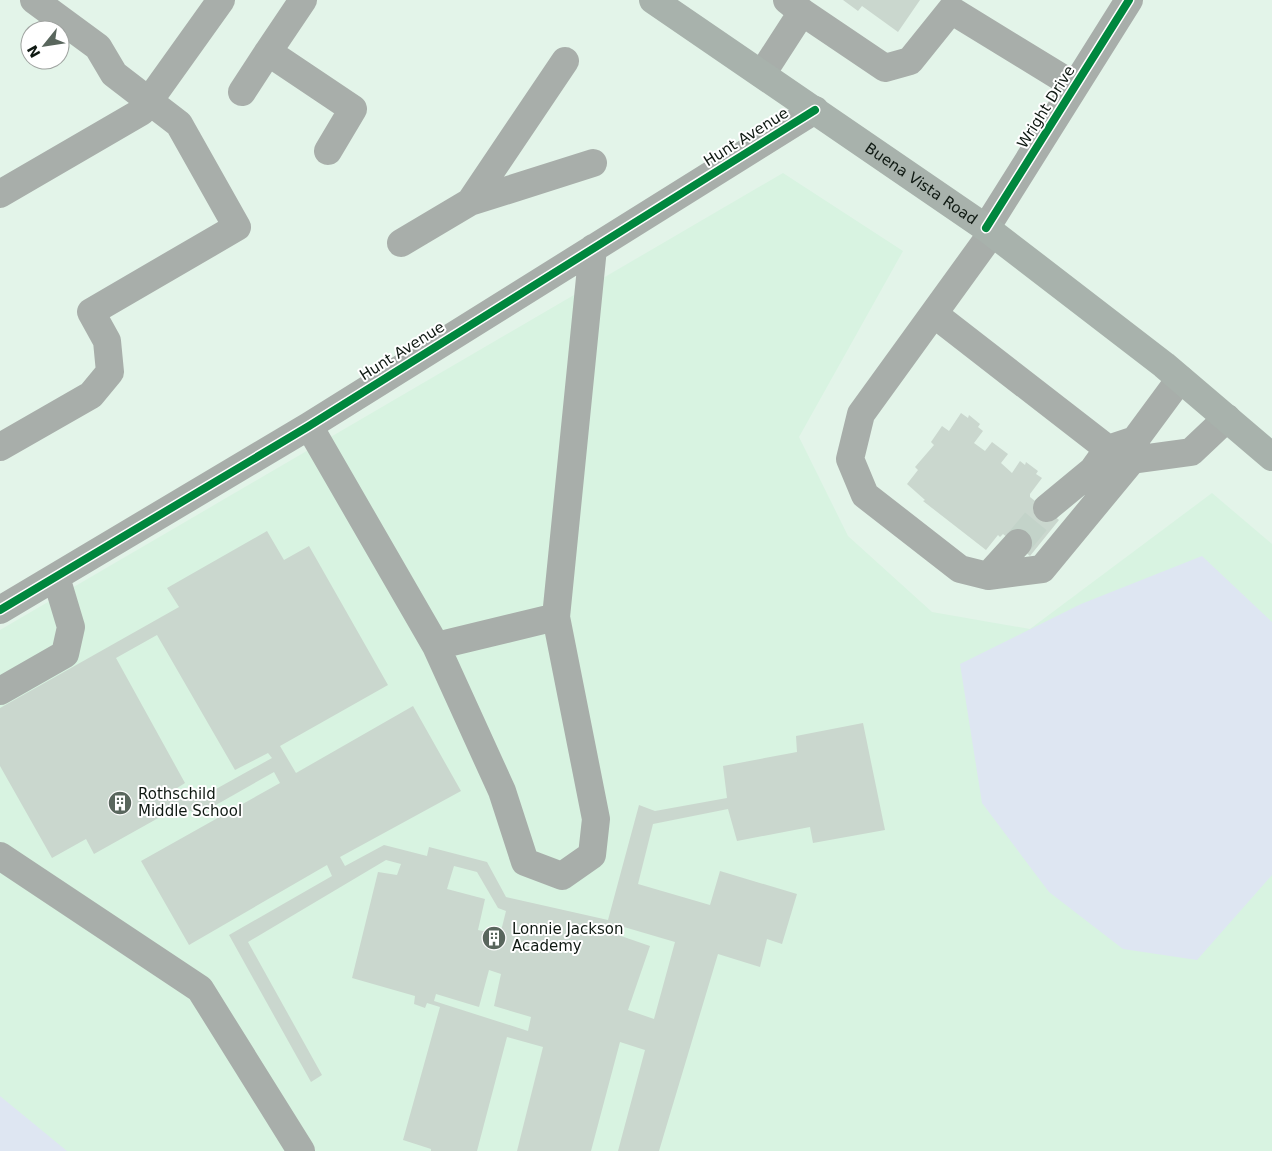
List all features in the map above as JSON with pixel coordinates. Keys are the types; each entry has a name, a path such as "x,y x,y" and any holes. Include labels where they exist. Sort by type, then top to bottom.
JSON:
{"main road":[{"name":"Buena Vista Road","path":"653,0 989,230 1180,379 1272,457"}],"street":[{"path":"0,447 91,395 110,372 107,341 91,312 237,227 179,124 114,74 98,47 34,0"},
{"path":"0,194 141,112 221,0"},
{"path":"242,92 303,0"},
{"name":"Wright Drive","path":"988,576 960,569 865,495 850,459 861,414 934,314 989,230 1129,0"},
{"path":"762,74 794,6 885,68 910,61 951,10 1075,86"},
{"path":"268,52 353,109 328,152"},
{"path":"470,202 565,61"},
{"name":"Hunt Avenue","path":"0,610 308,426 816,110"},
{"path":"401,242 470,202 593,164"},
{"path":"308,426 436,646 502,790 525,862 562,876 592,855 596,819 556,617 593,248"},
{"path":"934,314 1108,449"},
{"path":"1047,508 1093,470 1108,449 1136,440 1180,379"},
{"path":"988,576 1042,569 1132,460 1191,452 1227,418"},
{"path":"988,576 1018,543"},
{"path":"0,691 65,654 71,627 56,578"},
{"path":"436,646 556,617"},
{"path":"0,856 200,989 301,1151"}],"shaded area":[{"path":"783,173 903,251 799,437 848,536 932,612 1030,629 1212,493 1272,544 1272,1151 0,1151 0,630"},
{"path":"1202,556 1272,622 1272,875 1197,960 1123,949 1049,892 982,803 960,664 1081,604"},
{"path":"0,1096 67,1151 0,1151"}],"building":[{"path":"843,0 920,0 898,32 862,6 858,11"},
{"path":"961,413 968,418 969,415 980,424 978,427 983,431 974,443 985,451 992,442 1008,454 1001,463 1012,473 1020,461 1025,465 1026,462 1038,471 1036,474 1042,478 1030,494 1030,497 1059,520 1030,556 1003,534 1000,537 998,535 986,550 923,501 925,500 907,484 918,470 915,467 934,445 931,442 942,426 949,431"},
{"path":"267,531 284,560 309,546 388,685 280,746 296,773 413,706 461,791 340,857 345,866 384,845 427,856 429,847 487,862 506,897 608,920 639,805 655,811 727,798 723,766 797,752 796,736 863,723 885,830 813,843 810,827 737,841 728,809 653,824 638,884 710,905 720,871 797,894 782,944 767,939 760,967 718,954 659,1151 618,1151 645,1050 620,1042 591,1151 517,1151 543,1047 507,1037 477,1151 431,1151 431,1149 403,1140 440,1007 427,1003 425,1008 414,1004 415,996 352,978 378,872 397,875 401,864 386,860 248,942 322,1075 311,1082 229,935 332,876 327,865 189,945 141,861 280,783 274,772 200,814 178,807 94,854 86,839 52,858 0,766 0,708 179,607 167,588","holes":["157,635 235,770 268,753 272,758 198,799 176,794 174,790 185,783 116,658","454,866 477,872 498,908 506,911 500,935 478,930 485,899 447,889","624,927 675,942 654,1019 628,1010 650,946 621,936","489,970 501,974 494,1006 531,1017 528,1031 434,1001 436,994 479,1007"]}],"tunnel":[{"path":"1018,543 1047,508"}],"cycle path":[{"path":"986,228 1129,0"},
{"path":"0,610 309,426 815,110"}],"place":[{"name":"Rothschild Middle School","path":"120,803"},
{"name":"Lonnie Jackson Academy","path":"494,938"}]}
